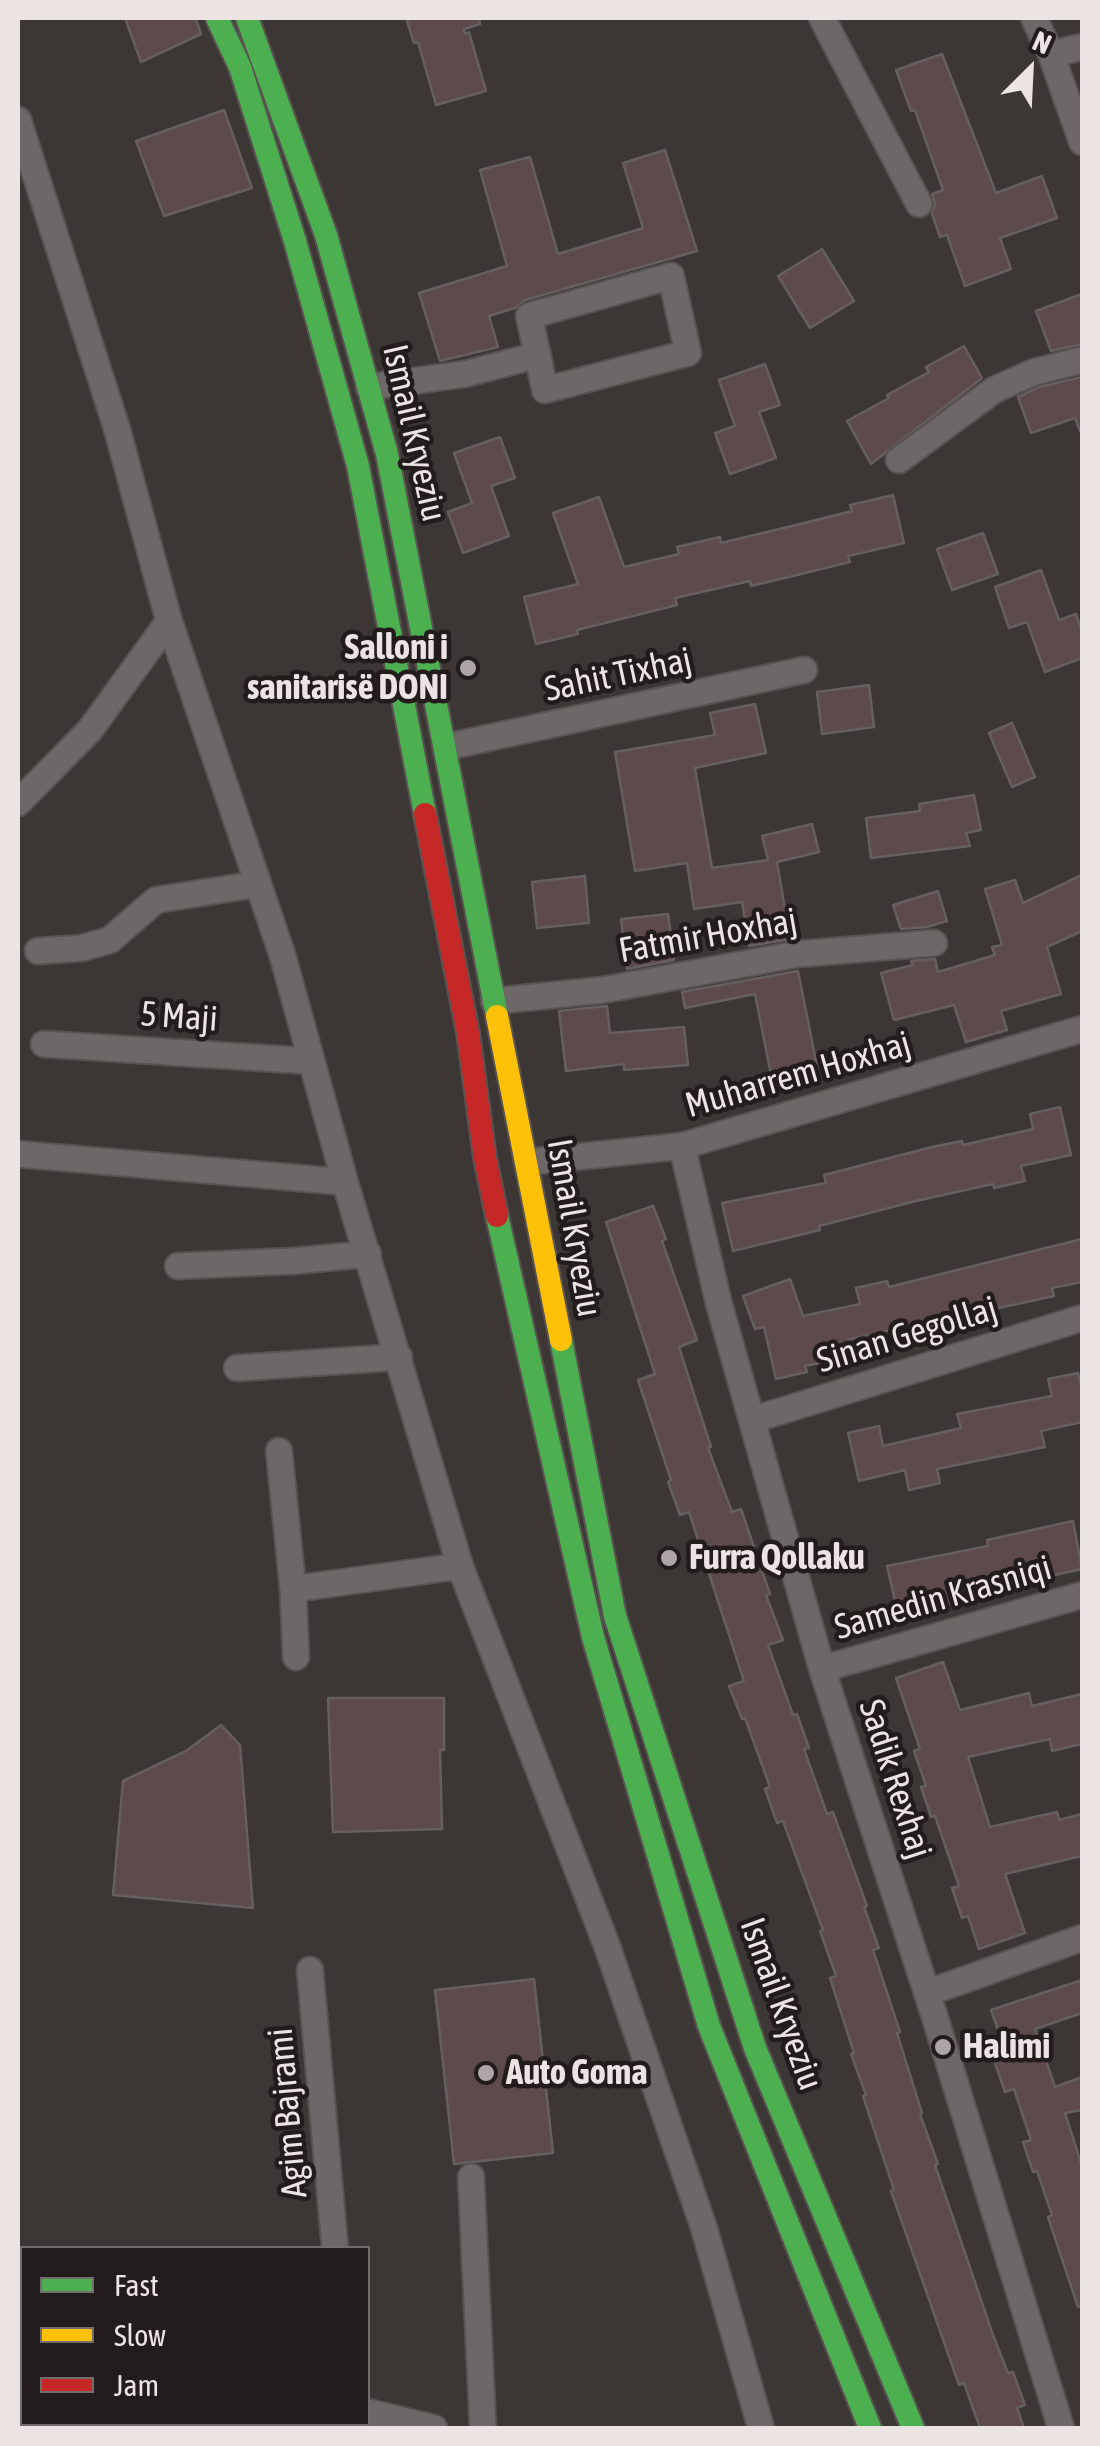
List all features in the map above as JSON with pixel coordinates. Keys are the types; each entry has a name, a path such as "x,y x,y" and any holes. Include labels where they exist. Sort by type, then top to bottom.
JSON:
{"main road":[{"name":"Ismail Kryeziu","path":"217,18 240,67 289,222 358,466 468,1033 485,1158 592,1637 709,2026 870,2428"},
{"name":"Ismail Kryeziu","path":"246,18 326,236 386,454 615,1616 756,2048 913,2428"}],"street":[{"path":"822,18 919,204"},
{"path":"1034,18 1082,142"},
{"path":"1051,54 1082,47"},
{"path":"18,120 117,429 169,621 283,957 345,1182 460,1566 607,1946 704,2228 762,2428"},
{"path":"670,276 688,353 546,390 538,355 529,316 670,276"},
{"path":"370,387 464,374 538,355"},
{"path":"899,460 994,390 1034,372 1082,360"},
{"path":"18,803 90,730 169,621"},
{"name":"Sahit Tixhaj","path":"446,747 804,670"},
{"path":"38,951 82,948 110,940 156,900 258,884"},
{"name":"Fatmir Hoxhaj","path":"494,1001 603,990 798,954 934,943"},
{"name":"Muharrem Hoxhaj","path":"527,1162 682,1146 1082,1029"},
{"name":"5 Maji","path":"44,1044 310,1061"},
{"name":"Sadik Rexhaj","path":"682,1146 719,1304 822,1669 1061,2428"},
{"path":"18,1154 345,1182"},
{"path":"178,1266 368,1254"},
{"name":"Sinan Gegollaj","path":"752,1420 1082,1318"},
{"path":"237,1368 399,1358"},
{"path":"278,1451 296,1657"},
{"path":"293,1589 460,1566"},
{"name":"Samedin Krasniqi","path":"822,1669 1082,1595"},
{"path":"926,1993 1082,1938"},
{"name":"Agim Bajrami","path":"310,1970 335,2246"},
{"path":"471,2177 484,2428"},
{"path":"370,2412 434,2428"}],"building":[{"path":"125,18 196,18 201,34 141,62"},
{"path":"406,18 479,18 480,24 464,29 465,34 469,32 486,91 436,105 418,42 414,43"},
{"path":"942,54 996,193 1042,176 1057,218 1000,238 1011,269 965,286 947,235 940,237 932,214 932,194 943,190 915,110 911,111 896,70"},
{"path":"224,110 252,188 164,216 136,141"},
{"path":"665,150 697,251 525,300 515,308 489,316 498,347 440,361 419,293 507,266 480,170 530,157 558,254 643,228 623,163"},
{"path":"822,249 854,301 810,328 778,276"},
{"path":"1082,294 1082,344 1051,351 1036,311"},
{"path":"964,346 982,378 871,464 847,421 889,398 887,395 929,372 926,367"},
{"path":"765,364 780,405 759,412 776,458 730,474 715,433 735,426 719,380"},
{"path":"1082,377 1082,430 1075,418 1031,433 1018,397 1039,387"},
{"path":"500,437 515,478 491,486 509,536 463,553 448,512 472,503 454,453"},
{"path":"893,495 904,543 848,556 850,562 793,576 675,598 677,605 536,644 524,597 578,584 553,513 599,497 624,567 679,554 677,547 720,537 721,543 796,525 852,511 850,505"},
{"path":"983,533 998,574 952,590 937,549"},
{"path":"1041,570 1059,620 1076,614 1082,632 1082,658 1045,672 1027,622 1009,628 995,587"},
{"path":"869,685 874,727 822,734 817,692"},
{"path":"755,704 766,753 695,768 712,868 768,860 762,836 812,824 819,852 777,862 790,939 749,946 742,902 694,909 687,863 635,871 615,752 715,735 710,713"},
{"path":"1012,723 1035,777 1012,787 989,733"},
{"path":"974,795 981,830 966,833 970,846 871,858 866,818 920,811 919,804"},
{"path":"1082,875 1082,931 1047,947 1061,994 1001,1011 1007,1030 966,1042 954,1005 894,1020 881,973 913,965 911,961 935,959 938,972 995,955 992,947 1002,945 985,889 1015,880 1023,903"},
{"path":"585,876 589,923 537,928 532,882"},
{"path":"938,891 947,921 901,929 893,905"},
{"path":"668,914 674,960 627,969 621,919"},
{"path":"798,971 820,1081 774,1090 755,994 685,1008 682,992"},
{"path":"607,1006 610,1033 684,1027 688,1065 624,1070 624,1064 566,1071 559,1011"},
{"path":"1060,1107 1071,1155 1021,1166 1025,1181 916,1201 733,1251 722,1203 826,1183 824,1175 932,1147 962,1141 963,1145 1033,1129 1030,1114"},
{"path":"653,1206 697,1340 679,1347 711,1447 708,1448 732,1512 741,1509 770,1594 766,1595 783,1640 768,1645 809,1748 804,1749 827,1814 833,1812 867,1906 864,1907 879,1948 873,1950 900,2032 897,2033 920,2114 938,2164 935,2165 993,2335 1025,2405 1017,2408 1024,2428 980,2428 964,2383 959,2385 891,2191 894,2190 830,1978 836,1976 820,1931 823,1930 783,1821 777,1823 765,1789 770,1787 729,1686 744,1681 689,1512 680,1515 668,1482 671,1480 638,1380 655,1374 606,1222"},
{"path":"1082,1239 1082,1282 1052,1288 1054,1296 948,1319 949,1323 918,1330 917,1324 848,1340 852,1356 805,1366 807,1372 776,1379 764,1327 755,1329 743,1296 790,1279 803,1316 860,1304 856,1288 887,1281 889,1287"},
{"path":"1078,1373 1082,1422 1041,1431 1045,1447 937,1469 940,1483 909,1490 905,1470 859,1481 848,1433 879,1426 883,1446 961,1428 957,1414 1052,1396 1048,1379"},
{"path":"1073,1521 1082,1569 978,1592 979,1598 898,1614 887,1566 988,1546 987,1540"},
{"path":"943,1662 960,1710 1029,1693 1032,1706 1082,1694 1082,1744 1052,1751 1050,1739 968,1757 990,1827 1057,1812 1059,1820 1082,1814 1082,1856 1005,1874 1025,1933 979,1949 968,1916 962,1918 952,1888 959,1886 921,1787 926,1786 914,1751 920,1749 896,1678"},
{"path":"328,1698 444,1698 444,1750 440,1750 442,1829 333,1832"},
{"path":"221,1725 240,1745 253,1908 113,1895 123,1781 186,1751"},
{"path":"534,1979 553,2153 454,2164 435,1990"},
{"path":"1082,1980 1082,2013 1035,2029 1055,2087 1082,2077 1082,2110 1065,2113 1082,2166 1082,2306 1078,2307 1048,2217 1052,2215 1023,2142 1031,2140 1014,2089 1005,2092 995,2063 1008,2058 991,2010"}],"traffic: fast":[{"path":"217,18 240,67 295,241 358,466 425,814"},
{"path":"247,18 326,235 387,454 497,1016"},
{"path":"497,1216 593,1637 709,2026 870,2428"},
{"path":"561,1340 615,1616 755,2048 913,2428"}],"traffic: slow":[{"path":"497,1016 561,1340"}],"traffic: jam":[{"path":"425,814 468,1033 497,1216"}],"place":[{"name":"Salloni i sanitarisë DONI","path":"468,668"},
{"name":"Furra Qollaku","path":"669,1558"},
{"name":"Halimi","path":"943,2047"},
{"name":"Auto Goma","path":"486,2073"}]}
